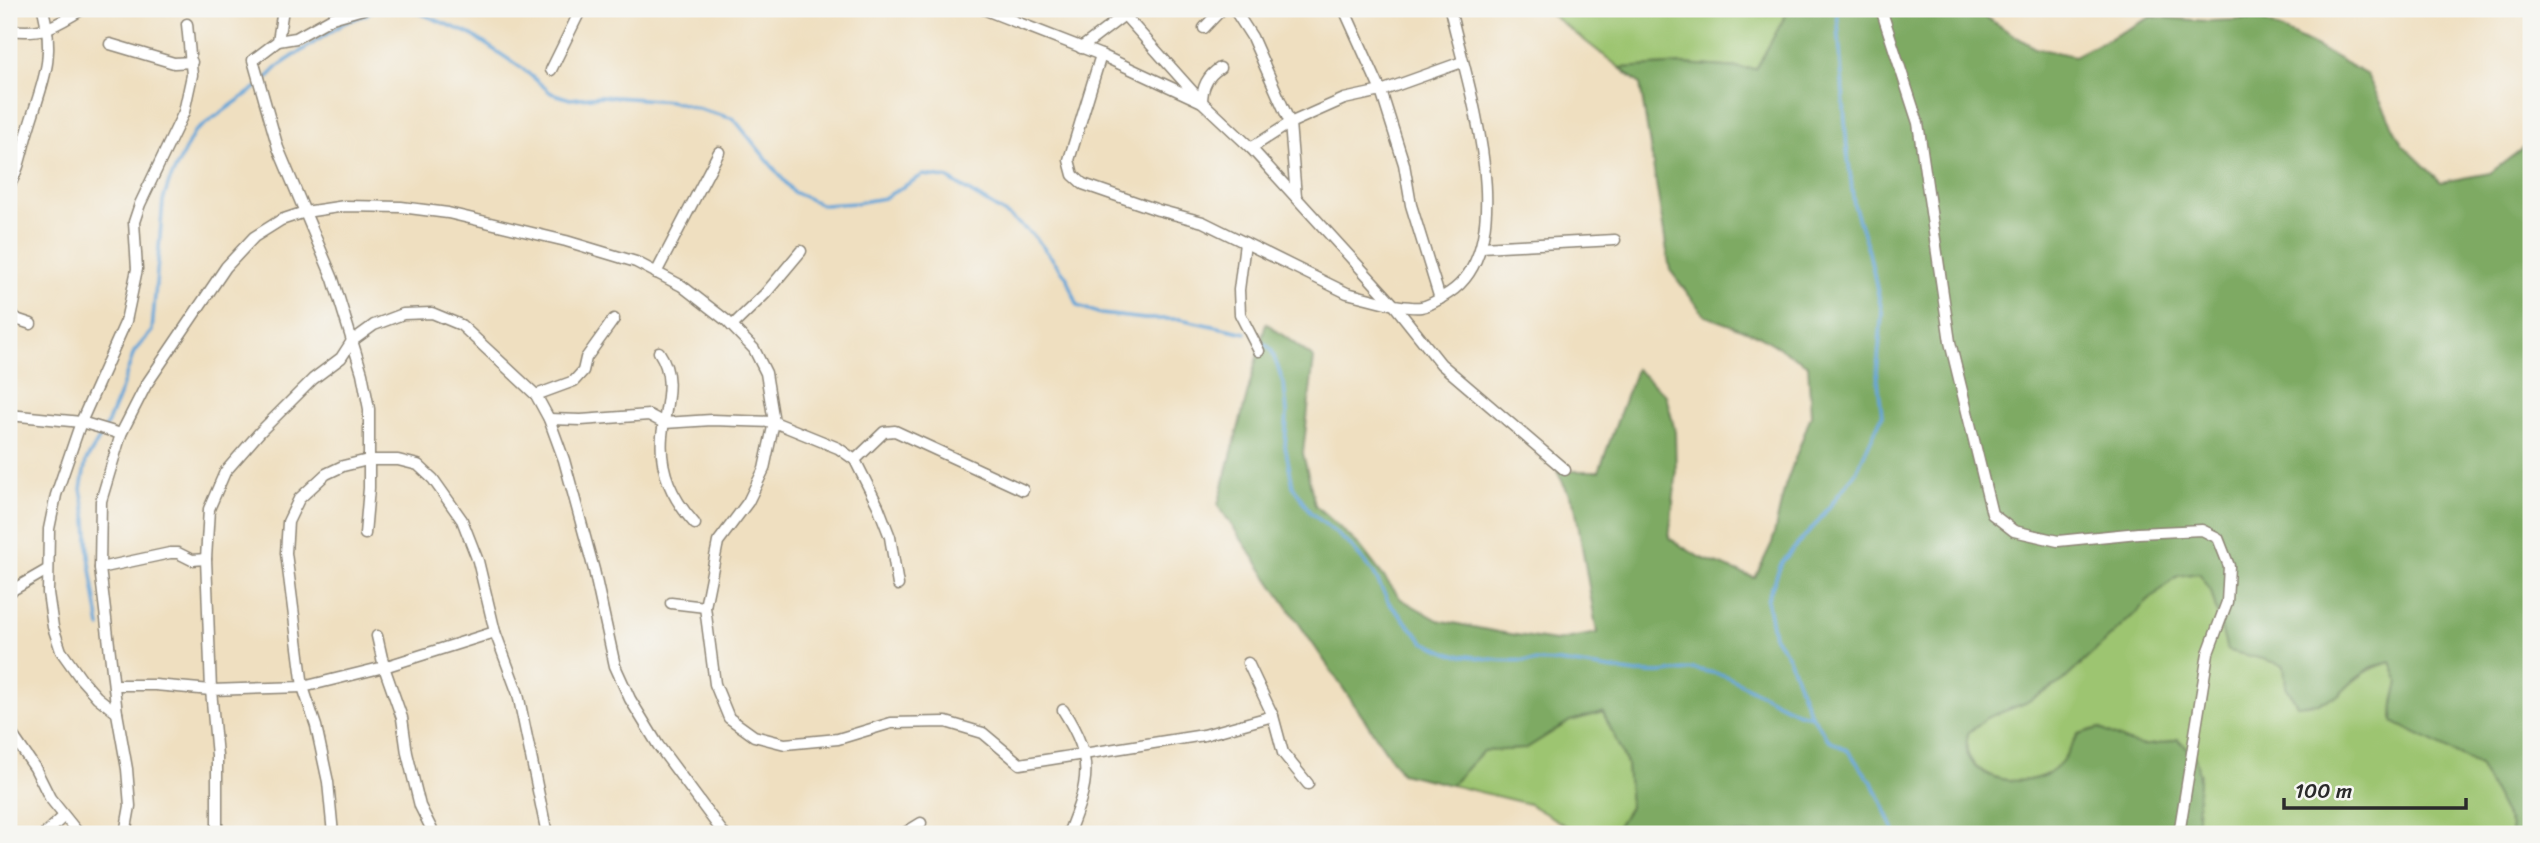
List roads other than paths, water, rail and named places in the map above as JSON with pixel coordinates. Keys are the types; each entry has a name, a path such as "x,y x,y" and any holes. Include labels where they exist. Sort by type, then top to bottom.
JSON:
{"street":[{"path":"9,186 41,93 49,55 48,29 43,9"},
{"path":"9,30 33,33 48,29 83,9"},
{"path":"278,41 283,9"},
{"path":"362,9 332,18 296,38 278,41 253,60 278,148 333,279 362,373 369,409 369,488 365,534"},
{"path":"551,70 581,9"},
{"path":"983,9 1101,55 1202,102"},
{"path":"1204,28 1222,9"},
{"path":"1234,9 1252,37 1290,123 1296,197"},
{"path":"1344,9 1381,91 1404,164 1410,205 1440,299"},
{"path":"1101,55 1069,160 1073,176 1083,184 1158,210 1203,222 1347,293 1394,305 1423,307 1456,288 1468,274 1481,247 1487,199 1476,115 1450,9"},
{"path":"1881,9 1918,123 1950,342 1992,514 2014,531 2058,541 2202,530 2218,538 2229,566 2227,603 2208,653 2179,834"},
{"path":"1081,48 1121,12 1202,102 1251,148 1296,197 1394,305 1441,364 1565,470"},
{"path":"117,713 97,697 61,651 52,628 47,570 49,529 56,495 81,422 126,321 137,270 134,222 184,112 192,75 187,24"},
{"path":"110,44 174,63 192,62"},
{"path":"1251,148 1290,123 1344,99 1381,91 1462,62"},
{"path":"1202,102 1202,89 1211,74 1220,68"},
{"path":"656,272 719,152"},
{"path":"125,834 130,806 127,769 117,713 100,568 101,501 121,434 146,385 226,267 254,237 281,220 305,212 345,206 401,207 448,213 566,241 636,262 682,286 732,326 754,349 766,373 774,422 764,469 748,502 718,542 705,607 715,684 729,718 754,736 785,744 838,739 891,723 946,722 983,733 1020,764 1204,735 1273,716"},
{"path":"1481,247 1615,240"},
{"path":"1245,243 1239,290 1240,314 1259,351"},
{"path":"732,326 765,294 801,251"},
{"path":"9,313 31,324"},
{"path":"217,834 217,756 211,690 206,559 209,509 225,472 313,379 341,358 352,341 374,325 403,314 432,313 461,325 536,395 549,419 564,460 594,570 615,666 630,699 658,745 724,834"},
{"path":"536,395 574,381 583,371 586,358 614,319"},
{"path":"659,352 666,364 669,381 662,458 666,481 695,524"},
{"path":"9,415 81,422 121,434"},
{"path":"549,419 581,420 649,415 664,423 712,420 774,422 838,449 855,460 878,506 890,537 898,585"},
{"path":"855,460 884,432 895,431 1023,490"},
{"path":"333,834 328,782 316,726 303,687 286,553 288,522 299,499 326,474 343,466 368,460 398,460 418,466 433,479 462,520 470,540 485,585 495,632 518,694 547,834"},
{"path":"100,568 170,553 178,553 192,560 206,559"},
{"path":"9,592 47,570"},
{"path":"671,603 705,607"},
{"path":"114,685 155,685 211,690 303,687 384,667 495,632"},
{"path":"377,636 384,667 402,718 407,753 420,806 433,834"},
{"path":"1248,663 1273,716 1283,753 1308,784"},
{"path":"1063,710 1077,732 1084,752 1084,793 1068,834"},
{"path":"9,730 35,768 50,798 79,834"},
{"path":"45,834 64,816"},
{"path":"903,834 921,822"}],"waterway":[{"path":"263,82 280,65 344,23 373,9"},
{"path":"410,9 472,35 523,69 551,93 570,99 601,96 671,101 734,119 793,192 823,205 884,198 923,175 947,178 1009,216 1035,237 1066,276 1078,306 1101,314 1145,319 1180,319 1246,333"},
{"path":"1837,9 1847,149 1854,205 1869,252 1882,312 1877,372 1882,416 1856,472 1816,524 1782,562 1767,600 1774,636 1789,658 1809,712 1828,739 1848,751 1874,785 1896,834"},
{"path":"100,627 81,489 86,461 105,429 134,352 152,331 163,201 169,182 194,132 257,87"},
{"path":"1256,338 1271,349 1284,384 1287,413 1285,446 1293,486 1310,512 1349,544 1373,572 1389,603 1424,642 1451,654 1498,660 1559,662 1637,673 1694,669 1724,675 1796,712 1812,716"}]}
